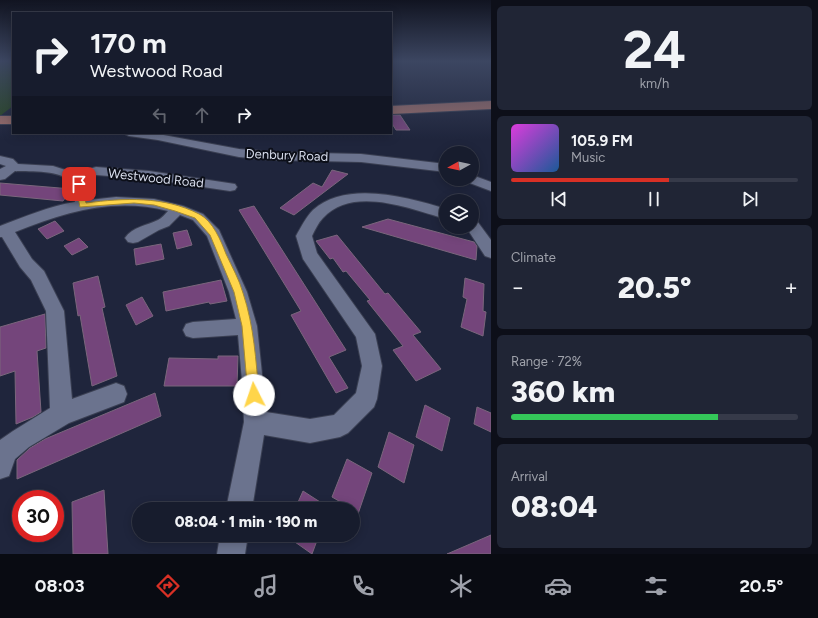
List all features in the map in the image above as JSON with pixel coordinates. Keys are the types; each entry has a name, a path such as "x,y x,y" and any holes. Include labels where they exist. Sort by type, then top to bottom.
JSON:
{"main road":[{"path":"392,110 491,105"},
{"path":"0,120 12,120"}],"street":[{"name":"Denbury Road","path":"136,134 239,153 273,156 361,158 439,167"},
{"path":"1,155 15,167"},
{"path":"0,176 8,169 15,167 67,172 79,184 83,206"},
{"name":"Westwood Road","path":"73,177 96,171 149,175 219,189"},
{"path":"479,182 491,187"},
{"path":"255,422 310,431 340,425 366,400 372,366 365,334 309,255 304,236 319,212 335,203 351,197 375,198 420,205 439,212"},
{"path":"62,414 55,311 38,276 26,263 3,231 38,217 83,206 134,201 154,203 198,216 214,234 238,292 247,326 253,381 255,422 240,502"},
{"path":"133,238 154,226 164,223 178,209"},
{"path":"479,234 491,252"},
{"path":"193,330 247,326"},
{"path":"0,467 6,451 21,439 62,414 116,394"},
{"path":"231,554 233,542"}],"green space":[{"path":"0,87 12,87 12,107 0,116"}],"building":[{"path":"392,115 400,115 410,130 396,130 392,124"},
{"path":"332,170 348,174 294,215 280,208 313,183 322,187"},
{"path":"0,183 72,189 63,201 0,195"},
{"path":"254,206 346,350 329,357 348,388 336,393 291,315 301,311 239,210"},
{"path":"388,219 439,233 439,234 474,242 477,246 476,260 362,227"},
{"path":"55,221 64,231 47,239 38,229"},
{"path":"187,230 192,245 177,249 173,233"},
{"path":"337,235 385,294 388,293 421,332 413,335 441,369 416,381 393,350 403,346 367,301 370,300 346,271 343,272 333,258 330,259 316,241"},
{"path":"79,238 88,247 72,255 64,246"},
{"path":"161,244 164,259 136,265 134,249"},
{"path":"98,276 105,307 102,308 117,376 92,386 73,283"},
{"path":"465,278 484,284 483,311 486,312 483,336 461,327 467,299 463,297"},
{"path":"221,280 227,301 210,304 209,302 166,311 163,292"},
{"path":"142,297 153,316 136,325 126,305"},
{"path":"45,314 46,348 37,351 41,412 16,424 15,371 0,376 0,327"},
{"path":"218,356 238,356 237,386 164,386 169,358 218,359"},
{"path":"155,393 161,416 17,479 17,460 30,448 45,439"},
{"path":"425,405 450,418 442,451 416,437"},
{"path":"477,407 491,413 491,432 474,424"},
{"path":"389,432 414,445 404,483 378,467"},
{"path":"347,459 372,473 360,508 360,502 341,502 332,497"},
{"path":"104,490 108,554 73,554 72,502"},
{"path":"303,491 320,502 298,502"},
{"path":"491,535 491,554 447,554"},
{"path":"295,542 316,542 312,554"}],"route":[{"path":"79,184 83,206 116,201 154,203 198,216 214,234 238,292 247,326 254,395"}]}
